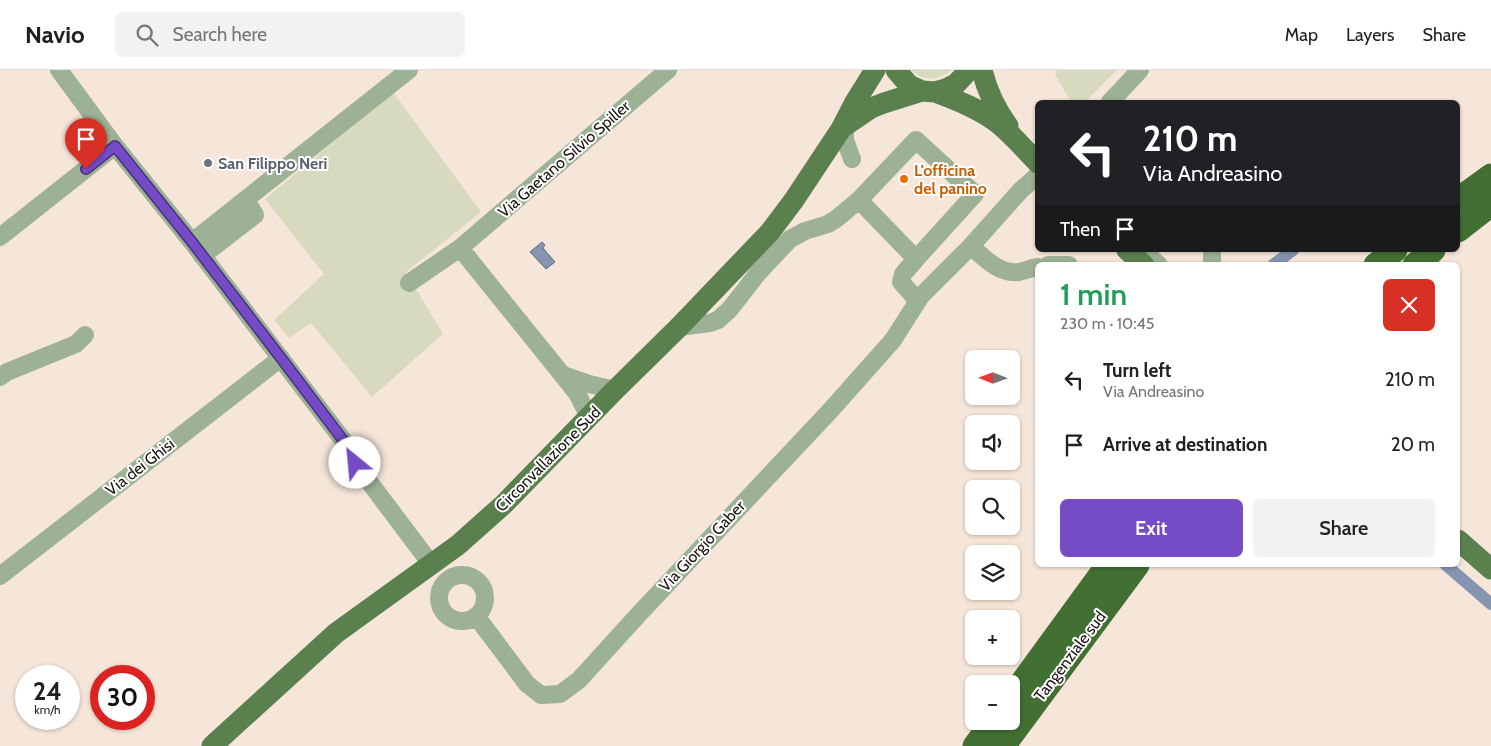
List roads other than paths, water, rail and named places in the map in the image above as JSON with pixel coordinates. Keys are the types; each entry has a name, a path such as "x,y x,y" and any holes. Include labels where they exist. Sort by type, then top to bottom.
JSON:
{"highway":[{"path":"1460,199 1491,176"},
{"path":"1460,228 1491,204"},
{"path":"1380,262 1392,252"},
{"path":"1419,262 1431,252"},
{"name":"Tangenziale sud","path":"1020,686 1107,567"},
{"name":"Tangenziale sud","path":"1003,746 1136,567"},
{"path":"976,746 988,730"}],"main road":[{"name":"Circonvallazione Sud","path":"212,746 336,632 458,545 504,504 679,327 770,232 843,127 855,102 875,70"},
{"path":"896,70 910,85 973,107 984,114 1021,145 1035,161"},
{"name":"Circonvallazione Sud","path":"843,127 871,108 897,98 946,89 956,84 969,70"},
{"path":"982,70 992,101 1021,145"},
{"path":"1128,252 1140,262"},
{"path":"1460,542 1491,569"}],"street":[{"path":"59,70 115,146 197,249 346,444 355,463 431,564"},
{"path":"197,249 217,234 246,200 409,70"},
{"name":"Via Gaetano Silvio Spiller","path":"408,283 460,248 668,70"},
{"path":"1114,100 1140,70"},
{"path":"843,127 852,159"},
{"path":"679,327 710,323 718,320 730,309 758,273 790,239 805,231 828,224 854,204 916,140 975,194 903,274 902,282 918,301"},
{"path":"0,237 115,146"},
{"name":"Via Giorgio Gaber","path":"476,616 528,684 541,695 560,694 579,680 830,412 893,340 918,301 1035,177"},
{"path":"854,204 916,259"},
{"path":"971,246 989,262 1002,270 1017,272 1035,268"},
{"path":"460,248 577,393 589,417"},
{"path":"1144,252 1156,262"},
{"path":"0,377 7,372 76,344 85,335"},
{"name":"Via dei Ghisi","path":"0,576 281,358"},
{"path":"563,375 599,387 615,390"}],"water":[{"path":"542,242 545,245 543,248 555,262 546,269 530,252"}],"waterway":[{"path":"1277,262 1290,252"},
{"path":"1448,567 1491,604"}],"place":[{"name":"San Filippo Neri","path":"208,163"},
{"name":"L'officina del panino","path":"904,179"}]}
